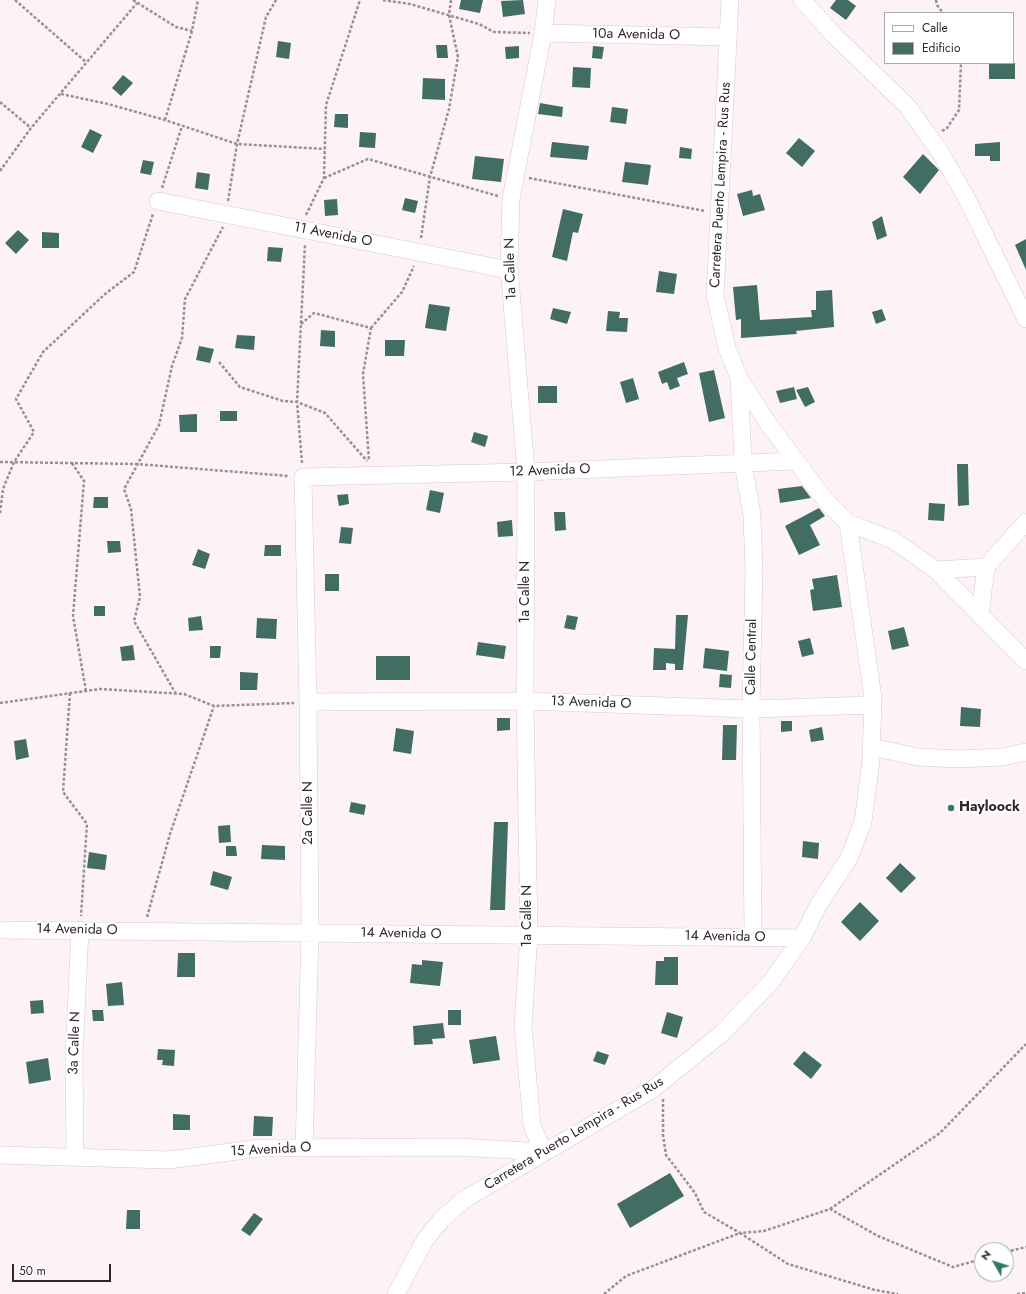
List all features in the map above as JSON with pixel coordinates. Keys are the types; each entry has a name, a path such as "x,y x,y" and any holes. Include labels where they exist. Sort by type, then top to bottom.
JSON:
{"street":[{"name":"1a Calle N","path":"543,1152 532,1125 523,1026 529,935 525,700 526,472 509,270 511,199 543,33 547,0"},
{"name":"Carretera Puerto Lempira - Rus Rus","path":"396,1294 425,1240 442,1219 465,1199 653,1089 721,1034 770,984 802,938 819,904 849,858 864,822 871,747 872,705 848,523 825,500 767,422 739,378 727,348 715,295 730,0"},
{"path":"802,0 908,107 929,137 966,197 1026,319"},
{"name":"10a Avenida O","path":"543,33 728,37"},
{"name":"11 Avenida O","path":"158,201 509,270"},
{"name":"Calle Central","path":"739,378 743,463 752,515 754,571 751,709 753,937"},
{"name":"12 Avenida O","path":"303,478 526,472 796,461"},
{"name":"2a Calle N","path":"303,478 308,702 310,933 304,1148"},
{"path":"980,615 986,567 1026,522"},
{"path":"848,523 893,540 936,570 1026,660"},
{"path":"936,570 986,567"},
{"name":"13 Avenida O","path":"308,702 525,700 751,709 872,705"},
{"path":"871,747 918,757 960,759 1002,757 1026,752"},
{"name":"14 Avenida O","path":"0,930 802,938"},
{"name":"3a Calle N","path":"75,1157 74,1055 80,930"},
{"name":"15 Avenida O","path":"0,1155 168,1160 261,1148 459,1147 543,1152"}],"path":[{"path":"15,0 86,62"},
{"path":"133,0 176,26 192,31"},
{"path":"165,120 192,31 198,0"},
{"path":"176,694 134,621 140,598 131,509 124,490 136,464 158,425 172,366 182,338 185,299 224,224 237,144 266,17 276,0"},
{"path":"383,0 410,4 449,15 480,24 494,32 543,33"},
{"path":"219,362 240,387 283,401 297,402 325,413 369,464 363,374 371,328 402,292 418,252 430,177 449,109 458,58 449,15 451,0"},
{"path":"936,0 936,5 941,12"},
{"path":"0,171 31,128 137,3"},
{"path":"929,137 948,128 959,110 961,64"},
{"path":"61,94 108,104 165,120 237,144 325,149"},
{"path":"0,102 31,128"},
{"path":"0,513 3,489 14,462 34,432 16,399 43,352 105,294 134,272 182,126"},
{"path":"324,178 368,158 511,199"},
{"path":"515,175 719,214"},
{"path":"301,324 314,313 371,328"},
{"path":"0,462 136,464 303,478"},
{"path":"72,463 84,481 73,616 86,691"},
{"path":"0,703 100,689 184,694 214,706 308,702"},
{"path":"70,693 63,792 87,824 80,930"},
{"path":"143,931 170,834 214,706"},
{"path":"604,1294 626,1276 740,1233 764,1231 830,1209 940,1133 1026,1044"},
{"path":"664,1080 663,1135 666,1154 695,1193 704,1212 788,1264 875,1290 898,1294"},
{"path":"830,1209 878,1236 953,1268 974,1261"},
{"path":"1014,1250 1026,1247"},
{"path":"1017,1294 1026,1293"}],"building":[{"path":"461,0 483,0 480,13 459,9"},
{"path":"523,0 525,14 503,17 501,1"},
{"path":"836,0 848,0 856,6 846,20 830,8"},
{"path":"278,41 291,43 289,59 276,57"},
{"path":"436,45 447,45 448,58 437,58"},
{"path":"519,46 519,58 506,59 505,47"},
{"path":"593,46 604,47 602,59 592,58"},
{"path":"1015,63 1015,79 989,79 989,64"},
{"path":"573,67 591,68 590,88 572,87"},
{"path":"123,75 133,83 121,96 112,88"},
{"path":"423,78 445,79 445,100 422,99"},
{"path":"540,103 563,107 562,117 538,114"},
{"path":"612,107 628,109 626,124 610,122"},
{"path":"335,114 348,114 348,128 334,127"},
{"path":"90,129 102,135 93,153 81,147"},
{"path":"360,132 376,133 375,148 359,147"},
{"path":"799,138 815,151 802,167 786,153"},
{"path":"552,142 589,146 587,160 550,157"},
{"path":"1000,142 1000,161 990,161 990,156 975,156 975,144"},
{"path":"680,147 692,149 691,159 679,158"},
{"path":"923,154 939,170 920,194 903,177"},
{"path":"475,156 504,159 501,182 472,179"},
{"path":"143,160 154,162 151,175 140,173"},
{"path":"625,162 651,165 648,185 622,182"},
{"path":"197,172 210,174 208,190 195,188"},
{"path":"752,190 753,196 760,194 765,210 743,216 737,194"},
{"path":"405,198 418,201 415,213 402,210"},
{"path":"337,199 338,215 325,216 324,200"},
{"path":"563,209 583,214 578,233 573,232 567,261 552,257"},
{"path":"882,216 887,236 877,240 872,222"},
{"path":"18,230 29,240 16,254 5,243"},
{"path":"42,232 59,233 59,248 42,248"},
{"path":"1026,239 1026,270 1015,245"},
{"path":"268,247 283,248 281,262 267,261"},
{"path":"659,271 677,274 674,294 656,292"},
{"path":"757,285 760,320 812,317 811,310 816,310 816,291 832,290 834,327 796,331 797,334 741,338 741,319 736,320 733,287"},
{"path":"429,304 450,307 446,331 425,328"},
{"path":"553,308 571,312 567,324 550,319"},
{"path":"882,309 886,320 876,324 872,312"},
{"path":"608,311 620,312 619,318 628,318 627,332 606,331"},
{"path":"321,330 335,331 335,347 320,346"},
{"path":"237,335 255,336 254,350 235,348"},
{"path":"385,340 405,340 404,356 385,356"},
{"path":"199,346 214,349 210,363 196,360"},
{"path":"684,362 688,374 677,378 680,386 670,390 667,382 662,384 658,372"},
{"path":"714,370 725,418 709,422 699,373"},
{"path":"633,378 639,399 626,403 620,382"},
{"path":"538,386 557,386 557,403 538,403"},
{"path":"794,387 797,399 780,403 776,391"},
{"path":"808,387 815,402 805,407 796,390"},
{"path":"220,411 237,411 237,421 220,421"},
{"path":"197,414 197,432 180,432 179,415"},
{"path":"474,432 488,436 485,447 471,442"},
{"path":"957,464 968,464 969,505 958,506"},
{"path":"802,486 811,498 780,503 778,489"},
{"path":"430,490 444,493 440,513 426,510"},
{"path":"348,494 349,504 339,506 337,495"},
{"path":"94,497 108,497 108,508 93,508"},
{"path":"929,503 945,504 944,521 928,520"},
{"path":"819,508 825,516 810,525 820,545 799,555 785,526"},
{"path":"554,512 565,512 566,530 555,531"},
{"path":"512,520 513,536 498,537 497,522"},
{"path":"341,527 353,528 351,544 339,543"},
{"path":"107,541 120,541 121,552 108,553"},
{"path":"265,545 281,545 281,556 264,556"},
{"path":"198,549 210,554 205,569 192,565"},
{"path":"325,574 339,574 339,591 325,591"},
{"path":"837,575 842,607 813,611 810,590 814,589 812,579"},
{"path":"94,606 105,606 105,616 94,616"},
{"path":"567,615 578,617 575,630 564,628"},
{"path":"676,615 688,615 683,670 675,670 675,664 666,663 666,670 653,670 654,648 675,649"},
{"path":"201,616 203,630 189,631 188,618"},
{"path":"257,618 277,619 276,639 256,638"},
{"path":"904,627 909,646 892,650 888,631"},
{"path":"810,638 814,654 802,657 798,641"},
{"path":"478,642 506,646 504,659 476,655"},
{"path":"133,645 135,660 122,661 120,647"},
{"path":"210,646 221,646 220,658 210,658"},
{"path":"705,648 729,651 727,671 703,668"},
{"path":"376,656 410,656 410,680 376,680"},
{"path":"240,672 258,673 257,690 240,690"},
{"path":"720,674 732,675 731,688 719,687"},
{"path":"961,707 981,709 980,727 960,726"},
{"path":"497,718 510,718 510,730 497,731"},
{"path":"781,721 792,721 792,731 781,732"},
{"path":"723,725 737,725 736,760 722,760"},
{"path":"822,727 824,740 811,742 809,730"},
{"path":"396,728 414,731 411,754 393,751"},
{"path":"26,739 29,757 16,760 14,741"},
{"path":"351,802 366,805 364,815 349,812"},
{"path":"494,822 508,822 505,910 490,910"},
{"path":"230,825 231,842 219,843 218,826"},
{"path":"803,841 819,843 818,859 802,857"},
{"path":"262,845 285,846 285,860 261,859"},
{"path":"226,846 236,846 237,856 226,856"},
{"path":"89,852 107,855 105,870 87,868"},
{"path":"900,863 916,878 901,893 886,878"},
{"path":"213,871 232,877 228,890 210,885"},
{"path":"860,902 879,921 860,941 841,922"},
{"path":"178,953 195,953 195,977 177,977"},
{"path":"664,957 678,957 678,985 655,985 656,961 664,961"},
{"path":"422,960 443,962 440,986 410,983 412,964 422,965"},
{"path":"122,982 124,1005 108,1006 106,984"},
{"path":"43,1000 44,1013 31,1014 30,1001"},
{"path":"92,1010 103,1010 104,1021 93,1021"},
{"path":"448,1010 461,1010 461,1025 448,1025"},
{"path":"667,1012 683,1017 677,1038 661,1033"},
{"path":"443,1023 445,1038 432,1039 433,1044 414,1045 413,1026"},
{"path":"496,1036 500,1060 473,1064 469,1040"},
{"path":"158,1049 175,1050 174,1066 162,1065 163,1060 157,1060"},
{"path":"597,1051 609,1055 605,1065 593,1061"},
{"path":"804,1051 822,1065 811,1079 793,1064"},
{"path":"48,1058 51,1080 29,1084 26,1062"},
{"path":"173,1114 190,1115 190,1130 173,1130"},
{"path":"254,1116 273,1117 272,1136 253,1136"},
{"path":"670,1173 684,1196 630,1228 617,1204"},
{"path":"127,1210 140,1210 140,1229 126,1229"},
{"path":"254,1213 263,1219 250,1236 241,1230"}],"place":[{"name":"Hayloock","path":"951,808"}]}
